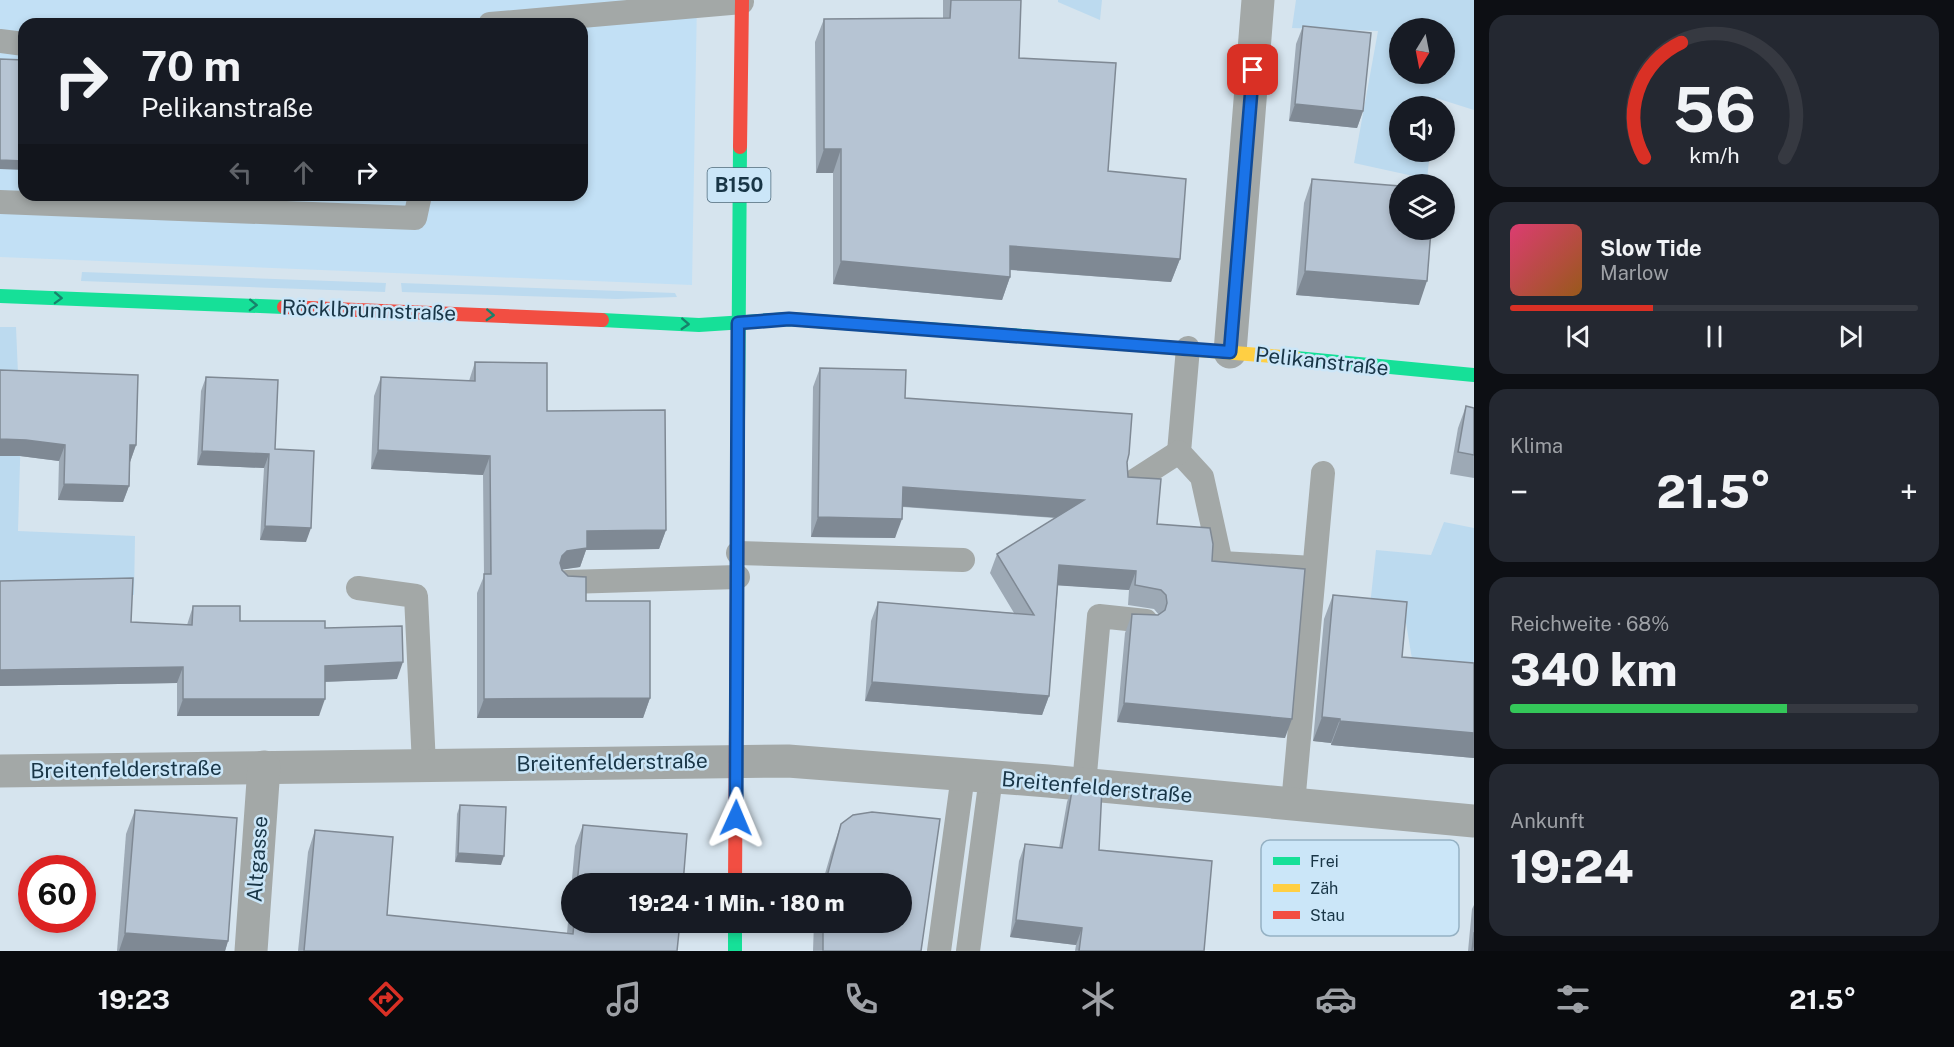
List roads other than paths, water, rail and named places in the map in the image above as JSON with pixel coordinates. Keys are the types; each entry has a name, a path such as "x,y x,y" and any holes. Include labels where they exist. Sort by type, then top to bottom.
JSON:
{"street":[{"path":"1230,352 1258,0"},
{"name":"B150","path":"735,873 742,1"},
{"name":"Röcklbrunnstraße","path":"0,296 432,312 699,325 738,323"},
{"name":"Pelikanstraße","path":"738,323 789,319 1188,348 1474,375"},
{"name":"Breitenfelderstraße","path":"0,771 788,761 1084,785 1474,821"},
{"name":"Altgasse","path":"251,951 264,767"},
{"path":"735,933 735,951"}],"lane":[{"path":"556,18 742,1"},
{"path":"0,41 18,44"},
{"path":"0,202 415,218 419,201"},
{"path":"1188,348 1179,452 1202,477 1221,563 1314,568"},
{"path":"1134,481 1179,452"},
{"path":"1293,804 1323,472"},
{"path":"567,582 738,565 963,560"},
{"path":"358,588 416,596 424,765"},
{"path":"1084,785 1099,616 1146,621"},
{"path":"939,951 977,776"},
{"path":"968,951 977,776"}]}
